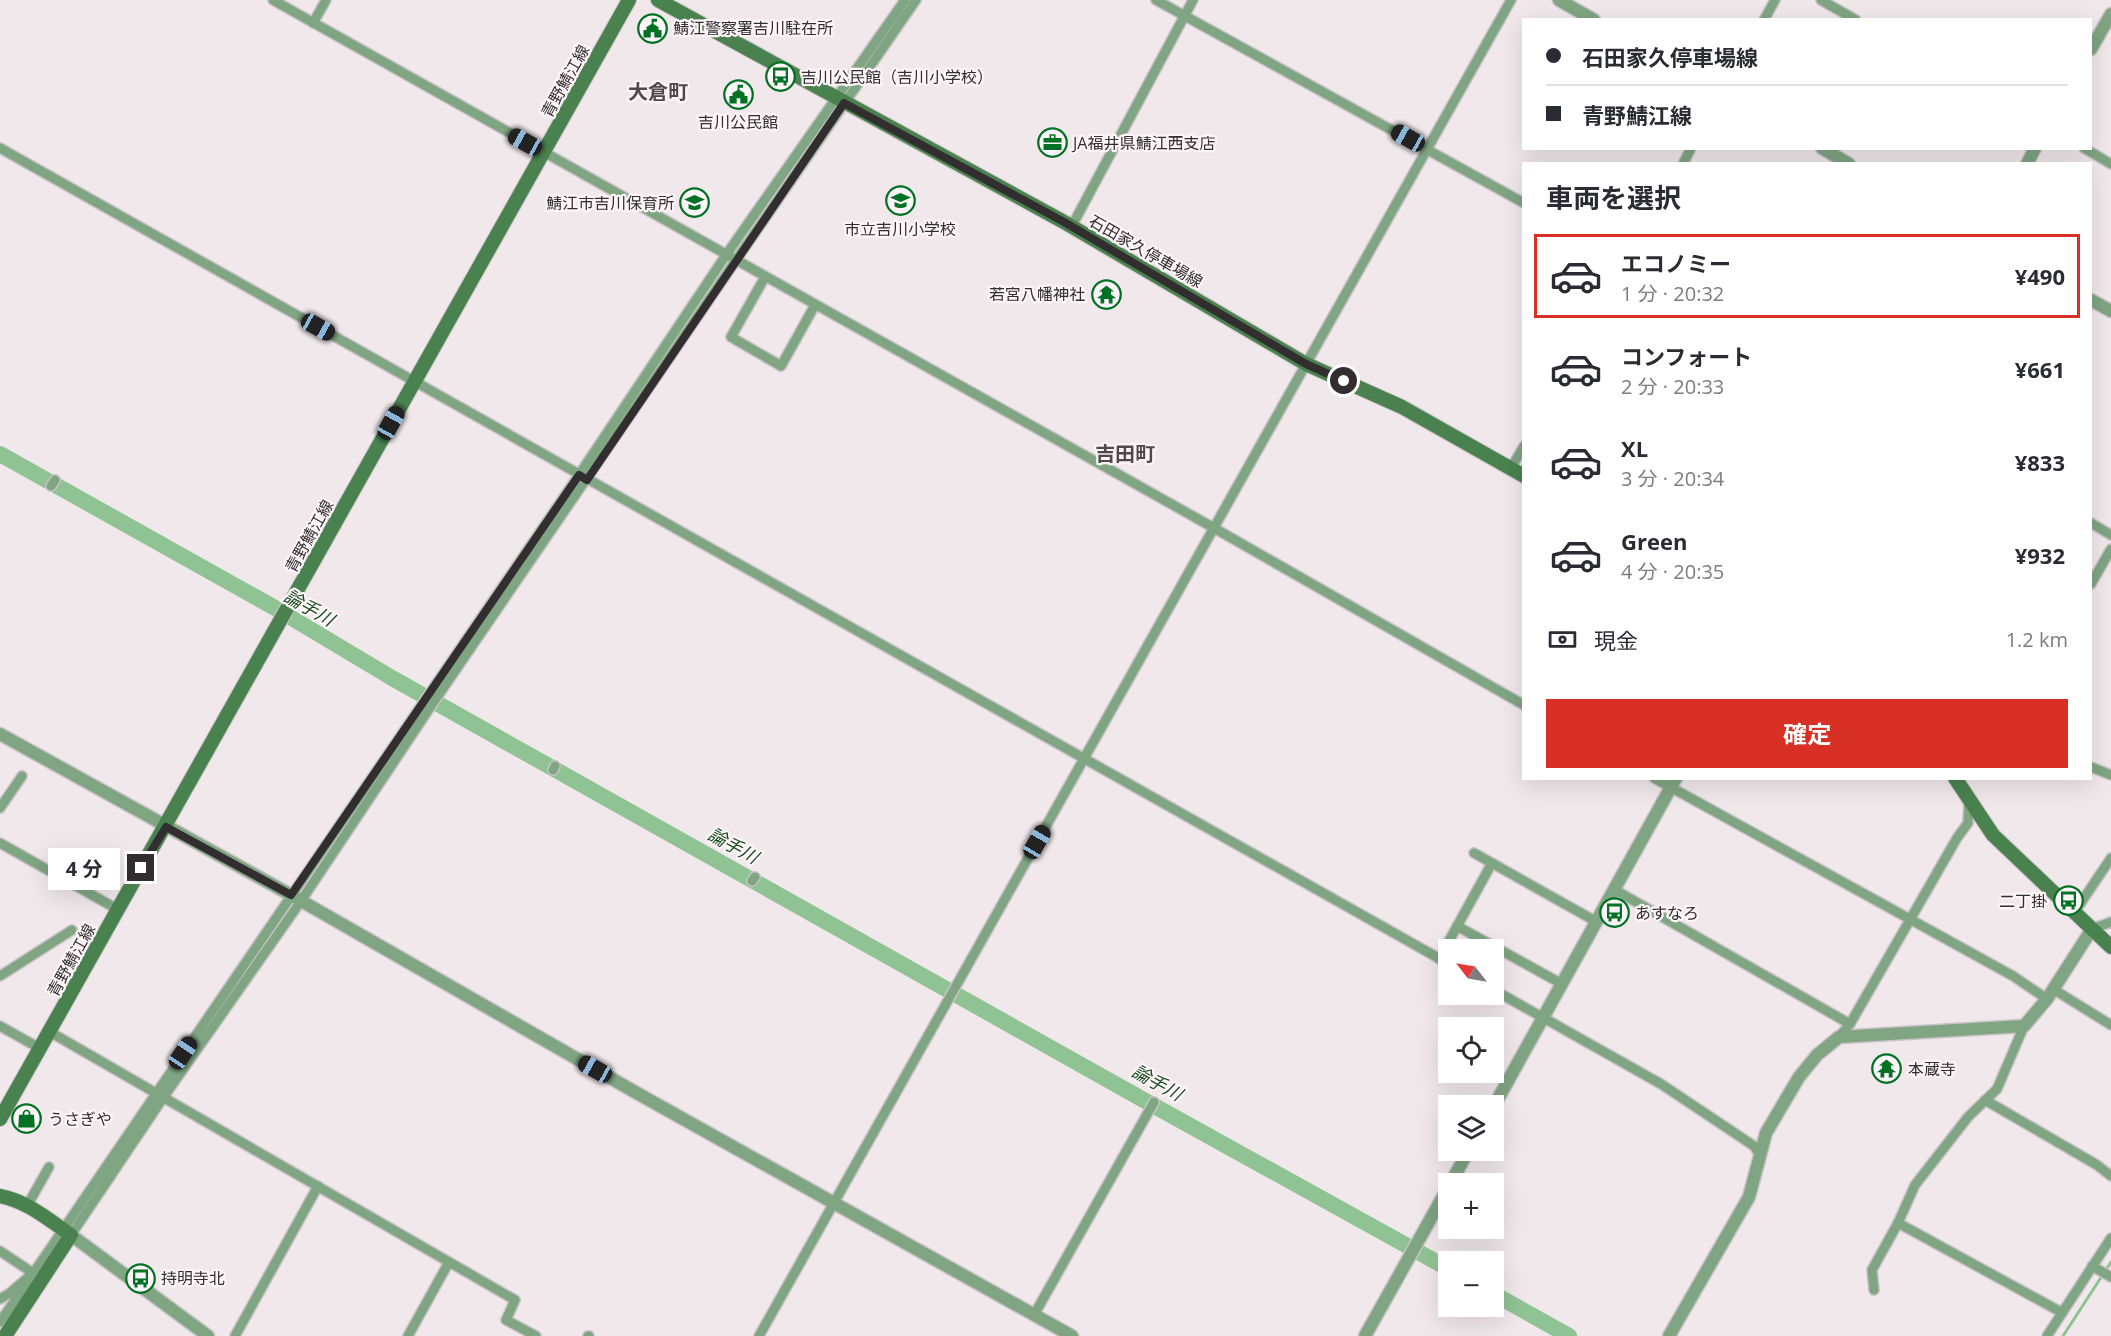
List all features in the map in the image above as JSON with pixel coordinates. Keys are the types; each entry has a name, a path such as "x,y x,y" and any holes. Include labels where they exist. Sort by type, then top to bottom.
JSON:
{"main road":[{"name":"青野鯖江線","path":"0,1119 629,0"},
{"name":"石田家久停車場線","path":"658,0 1064,222 1306,364 1402,407 1522,475"},
{"path":"1956,780 1993,835 2111,947"},
{"path":"0,1196 27,1206 67,1232 5,1336"}],"street":[{"path":"273,0 1214,528 1522,704"},
{"path":"313,23 326,0"},
{"path":"0,1322 33,1273 67,1232 583,477 736,260 905,0"},
{"path":"583,477 726,255 915,0"},
{"path":"1156,0 1522,202"},
{"path":"1064,222 1074,222 1193,0"},
{"path":"759,1336 1511,0"},
{"path":"1559,0 1590,18"},
{"path":"1765,18 1775,0"},
{"path":"1821,0 1852,18"},
{"path":"2092,47 2111,14"},
{"path":"0,148 1438,958"},
{"path":"1825,150 1846,162"},
{"path":"2087,150 2111,164"},
{"path":"765,277 731,337 781,366 815,305"},
{"path":"2092,301 2111,311"},
{"path":"1511,468 1522,449"},
{"path":"2092,524 2111,534"},
{"path":"2092,582 2111,549"},
{"path":"0,734 296,898 625,1086 1072,1336"},
{"path":"2092,767 2111,774"},
{"path":"0,808 22,776"},
{"path":"1500,1095 1673,783 2013,976 2111,1025"},
{"path":"1669,1336 1749,1197 1766,1133 1799,1077 1816,1055 1839,1037 1850,1024 1957,838 1968,823 1969,799"},
{"path":"0,843 117,909"},
{"path":"1474,853 1597,922"},
{"path":"2074,913 2111,858"},
{"path":"1450,939 1492,863"},
{"path":"1615,890 1850,1024"},
{"path":"1874,1290 1872,1270 1898,1223 1915,1185 1968,1117 1997,1089 2024,1026 2050,994 2092,929 2111,922"},
{"path":"1457,926 1562,984"},
{"path":"0,976 72,930"},
{"path":"1504,996 1661,1084 1754,1146 1760,1155"},
{"path":"0,1026 41,1049"},
{"path":"1839,1037 2024,1026"},
{"path":"50,1032 515,1300 506,1320 532,1335"},
{"path":"1985,1100 2097,1165 2111,1176"},
{"path":"1034,1315 1153,1104"},
{"path":"27,1206 49,1167"},
{"path":"235,1336 318,1186"},
{"path":"1365,1336 1438,1206"},
{"path":"1898,1223 2061,1312"},
{"path":"67,1232 208,1336"},
{"path":"2047,1336 2061,1312 2096,1268 2111,1238"},
{"path":"0,1251 33,1273"},
{"path":"408,1336 449,1262"},
{"path":"2096,1268 2111,1277"},
{"path":"0,1299 33,1273"}],"waterway":[{"name":"論手川","path":"0,454 275,608 392,678 1438,1263"},
{"path":"2063,1336 2111,1262"},
{"name":"論手川","path":"1504,1300 1569,1336"}],"place":[{"name":"鯖江警察署吉川駐在所","path":"652,28"},
{"name":"吉川公民館（吉川小学校）","path":"780,77"},
{"name":"吉川公民館","path":"738,94"},
{"name":"JA福井県鯖江西支店","path":"1052,143"},
{"name":"市立吉川小学校","path":"900,201"},
{"name":"鯖江市吉川保育所","path":"695,203"},
{"name":"若宮八幡神社","path":"1106,294"},
{"name":"二丁掛","path":"2068,901"},
{"name":"あすなろ","path":"1614,913"},
{"name":"本蔵寺","path":"1887,1069"},
{"name":"うさぎや","path":"27,1119"},
{"name":"持明寺北","path":"140,1278"}],"district":[{"name":"大倉町","path":"658,92"},
{"name":"吉田町","path":"1125,454"}],"route":[{"path":"141,868 166,827 291,895 579,475 587,480 844,103 1109,247 1306,364 1344,381"}]}
